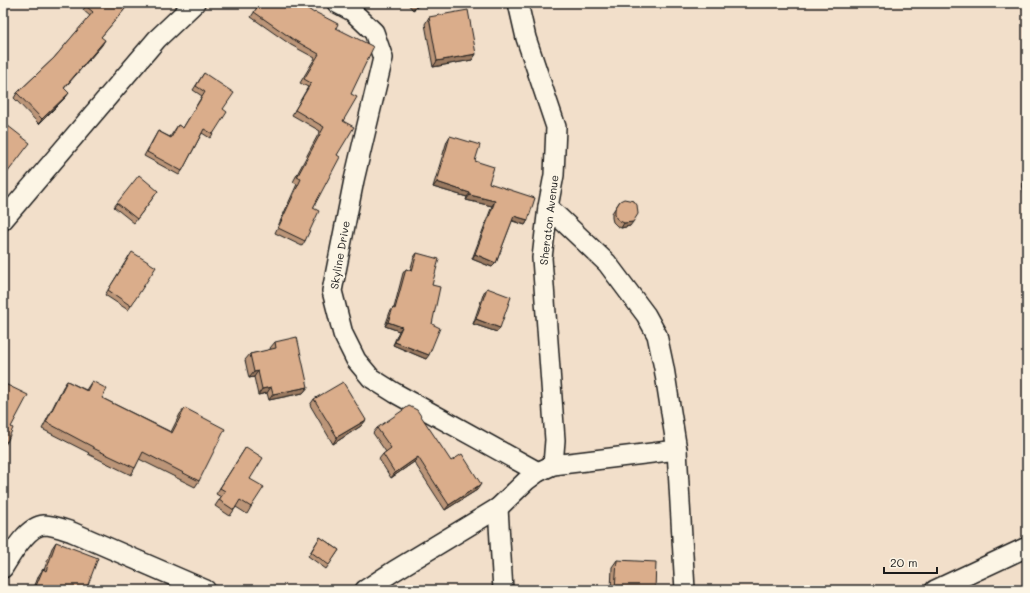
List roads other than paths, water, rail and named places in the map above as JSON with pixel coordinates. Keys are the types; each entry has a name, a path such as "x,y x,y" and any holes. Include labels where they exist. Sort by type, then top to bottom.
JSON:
{"street":[{"path":"3,220 157,39 195,3"},
{"name":"Skyline Drive","path":"337,3 352,11 374,32 383,58 354,180 332,291 343,334 356,360 372,378 395,393 546,469"},
{"name":"Sheraton Avenue","path":"518,3 526,38 556,127 554,175 548,207 542,258 556,440 546,469"},
{"path":"548,207 607,263 646,315 657,335 664,368 677,450 685,590"},
{"path":"365,590 394,570 498,508 526,481 546,469 677,450"},
{"path":"498,508 503,590"},
{"path":"3,568 14,550 32,529 43,525 72,532 206,590"},
{"path":"935,590 1027,547"}]}
